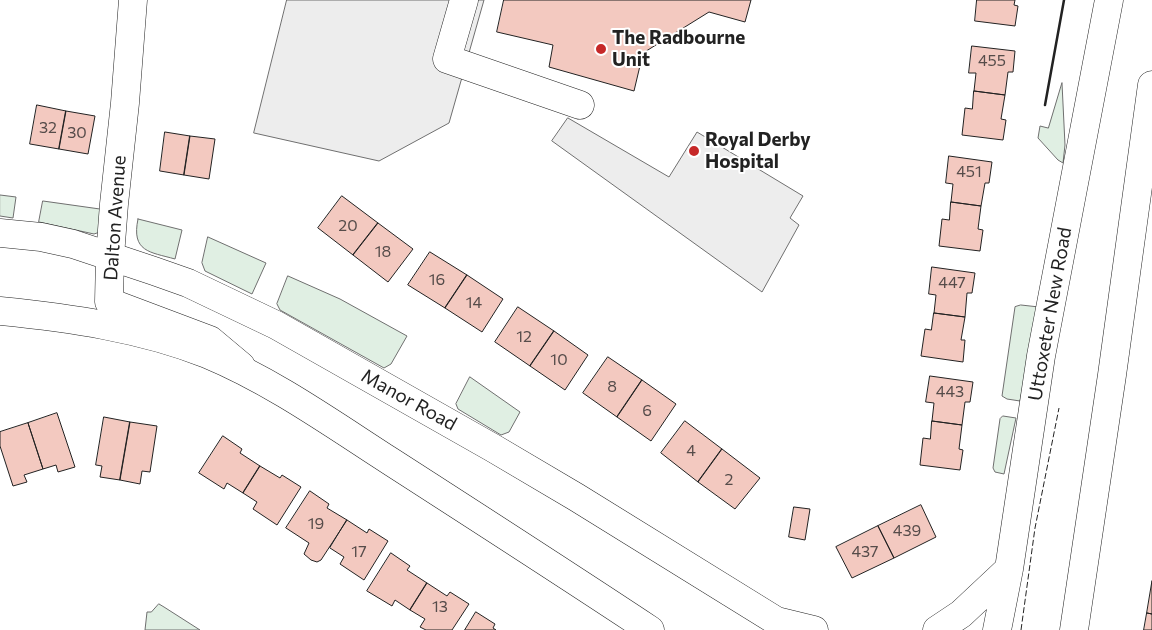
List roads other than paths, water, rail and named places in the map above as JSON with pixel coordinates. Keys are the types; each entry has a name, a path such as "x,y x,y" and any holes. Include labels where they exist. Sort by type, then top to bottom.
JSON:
{"main road":[{"name":"Dalton Avenue","path":"133,0 110,256 110,302 210,340 254,377"},
{"path":"464,0 447,59 580,105"},
{"name":"Uttoxeter New Road","path":"998,630 1041,356 1110,0"},
{"path":"1075,628 1152,85"},
{"name":"Manor Road","path":"0,232 41,237 73,244 110,256 188,283 276,325 518,463 784,626 814,630"},
{"path":"0,311 92,322 131,331 207,354 254,377 302,405 650,630"},
{"path":"937,630 962,614 1009,569"}],"place":[{"name":"The Radbourne Unit","path":"601,49"},
{"name":"Royal Derby Hospital","path":"694,151"}]}
